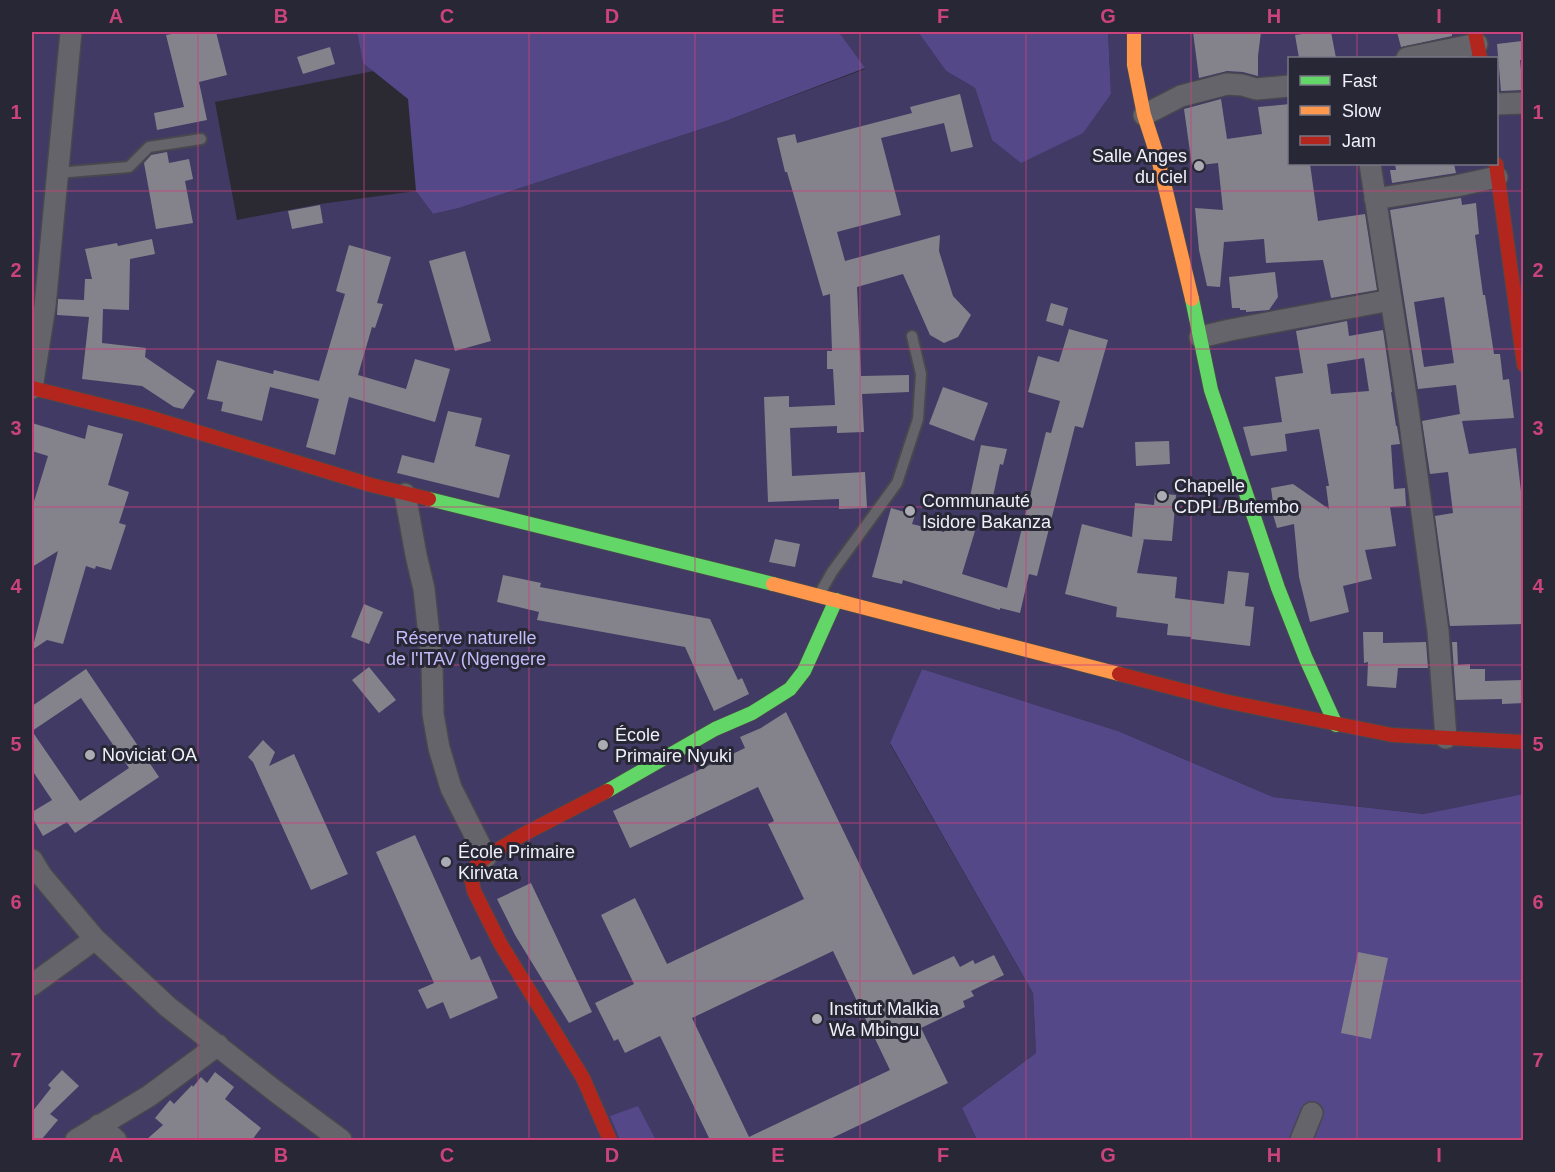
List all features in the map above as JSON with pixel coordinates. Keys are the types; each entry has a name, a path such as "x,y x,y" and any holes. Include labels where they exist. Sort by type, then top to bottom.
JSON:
{"street":[{"path":"71,32 45,306 32,388 145,416 370,485 836,600 1224,701 1392,735 1524,742"},
{"path":"1134,32 1134,64 1144,115 1174,219 1210,390 1278,588 1306,659 1336,725"},
{"path":"1412,57 1477,45"},
{"path":"1144,115 1181,96 1227,84 1256,89 1288,86"},
{"path":"1498,104 1524,103"},
{"path":"1370,165 1408,409 1438,631 1446,738"},
{"path":"1375,199 1456,186 1497,170 1515,250 1524,365"},
{"path":"1200,337 1391,300"},
{"path":"405,494 424,589 432,663 433,714 439,748 451,788 486,857"},
{"path":"610,1140 583,1078 500,943 474,891 471,877 476,866 486,857 524,834 618,786 715,729 752,713 790,688 804,671 836,600"},
{"path":"32,860 41,875 95,939 168,1007 342,1140"},
{"path":"32,984 95,939"},
{"path":"76,1140 149,1096 218,1045"},
{"path":"1300,1140 1312,1113"},
{"path":"99,1125 116,1140"}],"lane":[{"path":"57,173 129,166 149,147 201,139"},
{"path":"818,596 832,572 897,483 918,419 921,374 912,336"}],"green space":[{"name":"Réserve naturelle de l'ITAV (Ngengere","path":"32,32 357,32 363,62 374,71 215,102 237,220 320,204 416,191 433,214 459,208 726,121 865,69 839,32 918,32 946,71 975,88 992,140 1111,95 1108,32 1523,32 1523,794 1425,814 1273,797 1118,731 922,669 890,744 1033,993 1036,1053 962,1108 977,1140 656,1140 638,1107 620,1140 32,1140"}],"shaded area":[{"path":"357,32 839,32 865,68 726,121 459,208 433,214 416,191 408,99 363,63"},
{"path":"918,32 1108,32 1111,94 1083,133 1021,163 992,140 975,88 946,71"},
{"path":"922,669 1118,731 1273,797 1424,814 1523,794 1523,1140 977,1140 962,1108 1036,1053 1033,993 890,743"},
{"path":"638,1106 656,1140 620,1140 610,1116"}],"building":[{"path":"182,32 216,32 227,75 199,82 207,120 157,130 154,113 184,107 166,35"},
{"path":"1193,32 1261,32 1258,76 1227,71 1199,78"},
{"path":"1331,32 1336,57 1299,57 1295,35"},
{"path":"1397,32 1452,32 1452,36 1401,47"},
{"path":"1522,41 1524,60 1520,60 1523,90 1501,91 1497,44"},
{"path":"330,47 335,64 303,74 297,57"},
{"path":"960,94 973,147 951,152 944,123 881,138 901,215 837,232 845,261 940,235 939,251 953,296 971,315 958,337 944,343 930,335 903,274 857,287 861,376 909,375 909,392 862,394 864,432 837,433 837,426 790,428 792,476 865,472 867,508 839,509 839,499 768,502 764,397 789,396 789,407 835,405 833,369 827,369 827,351 832,351 830,294 823,296 787,172 785,172 777,138 795,134 797,143 912,113 910,107"},
{"path":"1221,99 1227,139 1262,134 1258,107 1288,104 1288,165 1310,165 1318,221 1365,214 1377,290 1331,298 1323,260 1266,263 1264,239 1224,242 1220,287 1207,286 1199,250 1195,208 1223,210 1218,163 1192,166 1184,109"},
{"path":"167,152 169,163 189,159 193,179 185,181 193,223 156,229 144,163 151,155"},
{"path":"1395,165 1454,165 1456,173 1392,183 1390,170 1396,170"},
{"path":"1461,198 1462,205 1476,203 1479,234 1475,235 1483,295 1485,295 1494,354 1500,354 1503,380 1509,379 1514,418 1462,421 1469,454 1516,448 1522,500 1524,500 1524,624 1450,626 1435,516 1453,513 1448,472 1430,474 1422,421 1460,414 1456,385 1418,389 1390,210","holes":["1444,297 1454,363 1424,367 1414,302"]},
{"path":"320,205 323,223 292,229 288,211"},
{"path":"152,239 155,254 130,259 129,310 103,309 102,343 146,348 145,357 195,391 183,409 174,407 142,386 82,379 89,317 57,315 58,299 84,300 85,279 92,279 85,249 117,243 118,246"},
{"path":"349,245 391,257 377,303 383,304 375,328 372,327 358,375 406,389 415,359 450,369 435,422 349,397 335,455 306,447 319,399 270,387 262,421 221,411 223,402 207,399 217,360 273,374 274,370 319,381 345,294 336,291"},
{"path":"465,251 491,341 455,351 429,261"},
{"path":"1275,272 1278,297 1269,310 1246,312 1240,308 1232,308 1229,277"},
{"path":"1051,303 1068,308 1063,326 1046,321"},
{"path":"1347,321 1349,336 1383,330 1400,444 1391,445 1394,489 1405,488 1406,506 1390,507 1396,546 1365,550 1372,579 1343,586 1349,612 1310,622 1299,577 1294,524 1277,528 1270,504 1273,503 1271,488 1293,484 1329,509 1326,486 1329,486 1319,429 1285,434 1287,451 1251,456 1243,427 1282,422 1275,377 1303,373 1296,331","holes":["1364,358 1369,391 1331,394 1327,364"]},
{"path":"1069,329 1108,340 1083,428 1075,426 1037,576 1029,574 1020,613 1000,608 1000,610 903,580 902,584 872,577 891,508 915,515 912,524 944,532 947,523 975,531 962,574 1007,588 1046,432 1051,433 1060,401 1028,392 1038,356 1059,362"},
{"path":"943,387 988,403 974,441 929,424"},
{"path":"448,411 482,418 475,446 510,455 499,498 397,473 402,455 434,463"},
{"path":"32,423 85,439 88,425 123,434 108,485 129,492 119,523 126,525 111,570 86,566 63,644 47,640 32,650 58,551 32,567 32,508 48,456 32,451"},
{"path":"1169,441 1170,464 1136,466 1135,442"},
{"path":"981,445 1007,449 1003,465 1000,464 990,510 968,506"},
{"path":"1155,493 1176,495 1172,541 1144,539 1137,573 1177,577 1175,598 1224,604 1228,571 1249,573 1245,606 1254,607 1250,646 1167,635 1168,624 1116,617 1117,607 1065,594 1082,524 1132,537 1135,503 1154,505"},
{"path":"775,539 800,544 795,567 769,562"},
{"path":"503,575 541,583 540,587 710,619 738,680 742,678 749,694 714,711 685,647 537,620 539,612 497,602"},
{"path":"364,604 383,612 369,644 351,637"},
{"path":"1363,632 1383,632 1383,643 1426,642 1428,668 1398,668 1396,688 1367,686 1368,662 1364,663"},
{"path":"1452,642 1457,642 1458,665 1470,664 1470,669 1485,669 1485,681 1524,680 1524,703 1502,704 1502,699 1456,700"},
{"path":"369,667 396,700 379,713 352,680"},
{"path":"86,669 159,777 75,833 67,822 43,836 32,817 32,812 52,800 32,770 32,731 32,706","holes":["81,698 129,768 80,801 32,731"]},
{"path":"786,712 913,975 954,956 960,967 973,960 975,964 994,955 1004,975 971,991 974,996 963,1001 965,1007 921,1028 948,1083 828,1140 710,1140 660,1036 625,1053 618,1039 614,1041 595,1003 634,984 601,915 635,898 667,964 804,899 768,824 774,821 758,787 630,848 613,811 745,748 740,737 761,728","holes":["833,951 890,1070 749,1137 692,1018"]},
{"path":"263,740 275,752 269,766 294,754 348,874 311,890 253,762 248,757"},
{"path":"415,835 471,960 480,956 498,998 450,1019 443,1002 427,1009 418,990 434,983 376,852"},
{"path":"531,883 592,1012 569,1023 515,935 497,899"},
{"path":"1358,952 1388,958 1371,1039 1341,1033"},
{"path":"62,1070 79,1086 50,1114 58,1120 41,1140 32,1140 32,1112 51,1088 48,1085"},
{"path":"215,1072 234,1087 225,1099 261,1128 252,1140 146,1140 163,1125 155,1118 170,1100 174,1104 201,1077 207,1083"}],"traffic: fast":[{"path":"1192,299 1211,390 1278,588 1306,659 1336,725"},
{"path":"429,499 773,584"},
{"path":"607,791 715,729 752,713 790,689 804,671 836,600"}],"traffic: slow":[{"path":"1134,32 1134,65 1144,115 1158,158 1192,299"},
{"path":"773,584 1119,674"}],"traffic: jam":[{"path":"1475,32 1480,57"},
{"path":"1496,165 1524,365"},
{"path":"32,388 145,416 371,485 429,499"},
{"path":"1119,674 1224,701 1392,735 1524,742"},
{"path":"607,791 524,834 486,857 476,866 471,877 474,891 500,943 583,1078 610,1140"}],"place":[{"name":"Salle Anges du ciel","path":"1199,166"},
{"name":"Chapelle CDPL/Butembo","path":"1162,496"},
{"name":"Communauté Isidore Bakanza","path":"910,511"},
{"name":"École Primaire Nyuki","path":"603,745"},
{"name":"Noviciat OA","path":"90,755"},
{"name":"École Primaire Kirivata","path":"446,862"},
{"name":"Institut Malkia Wa Mbingu","path":"817,1019"}]}
